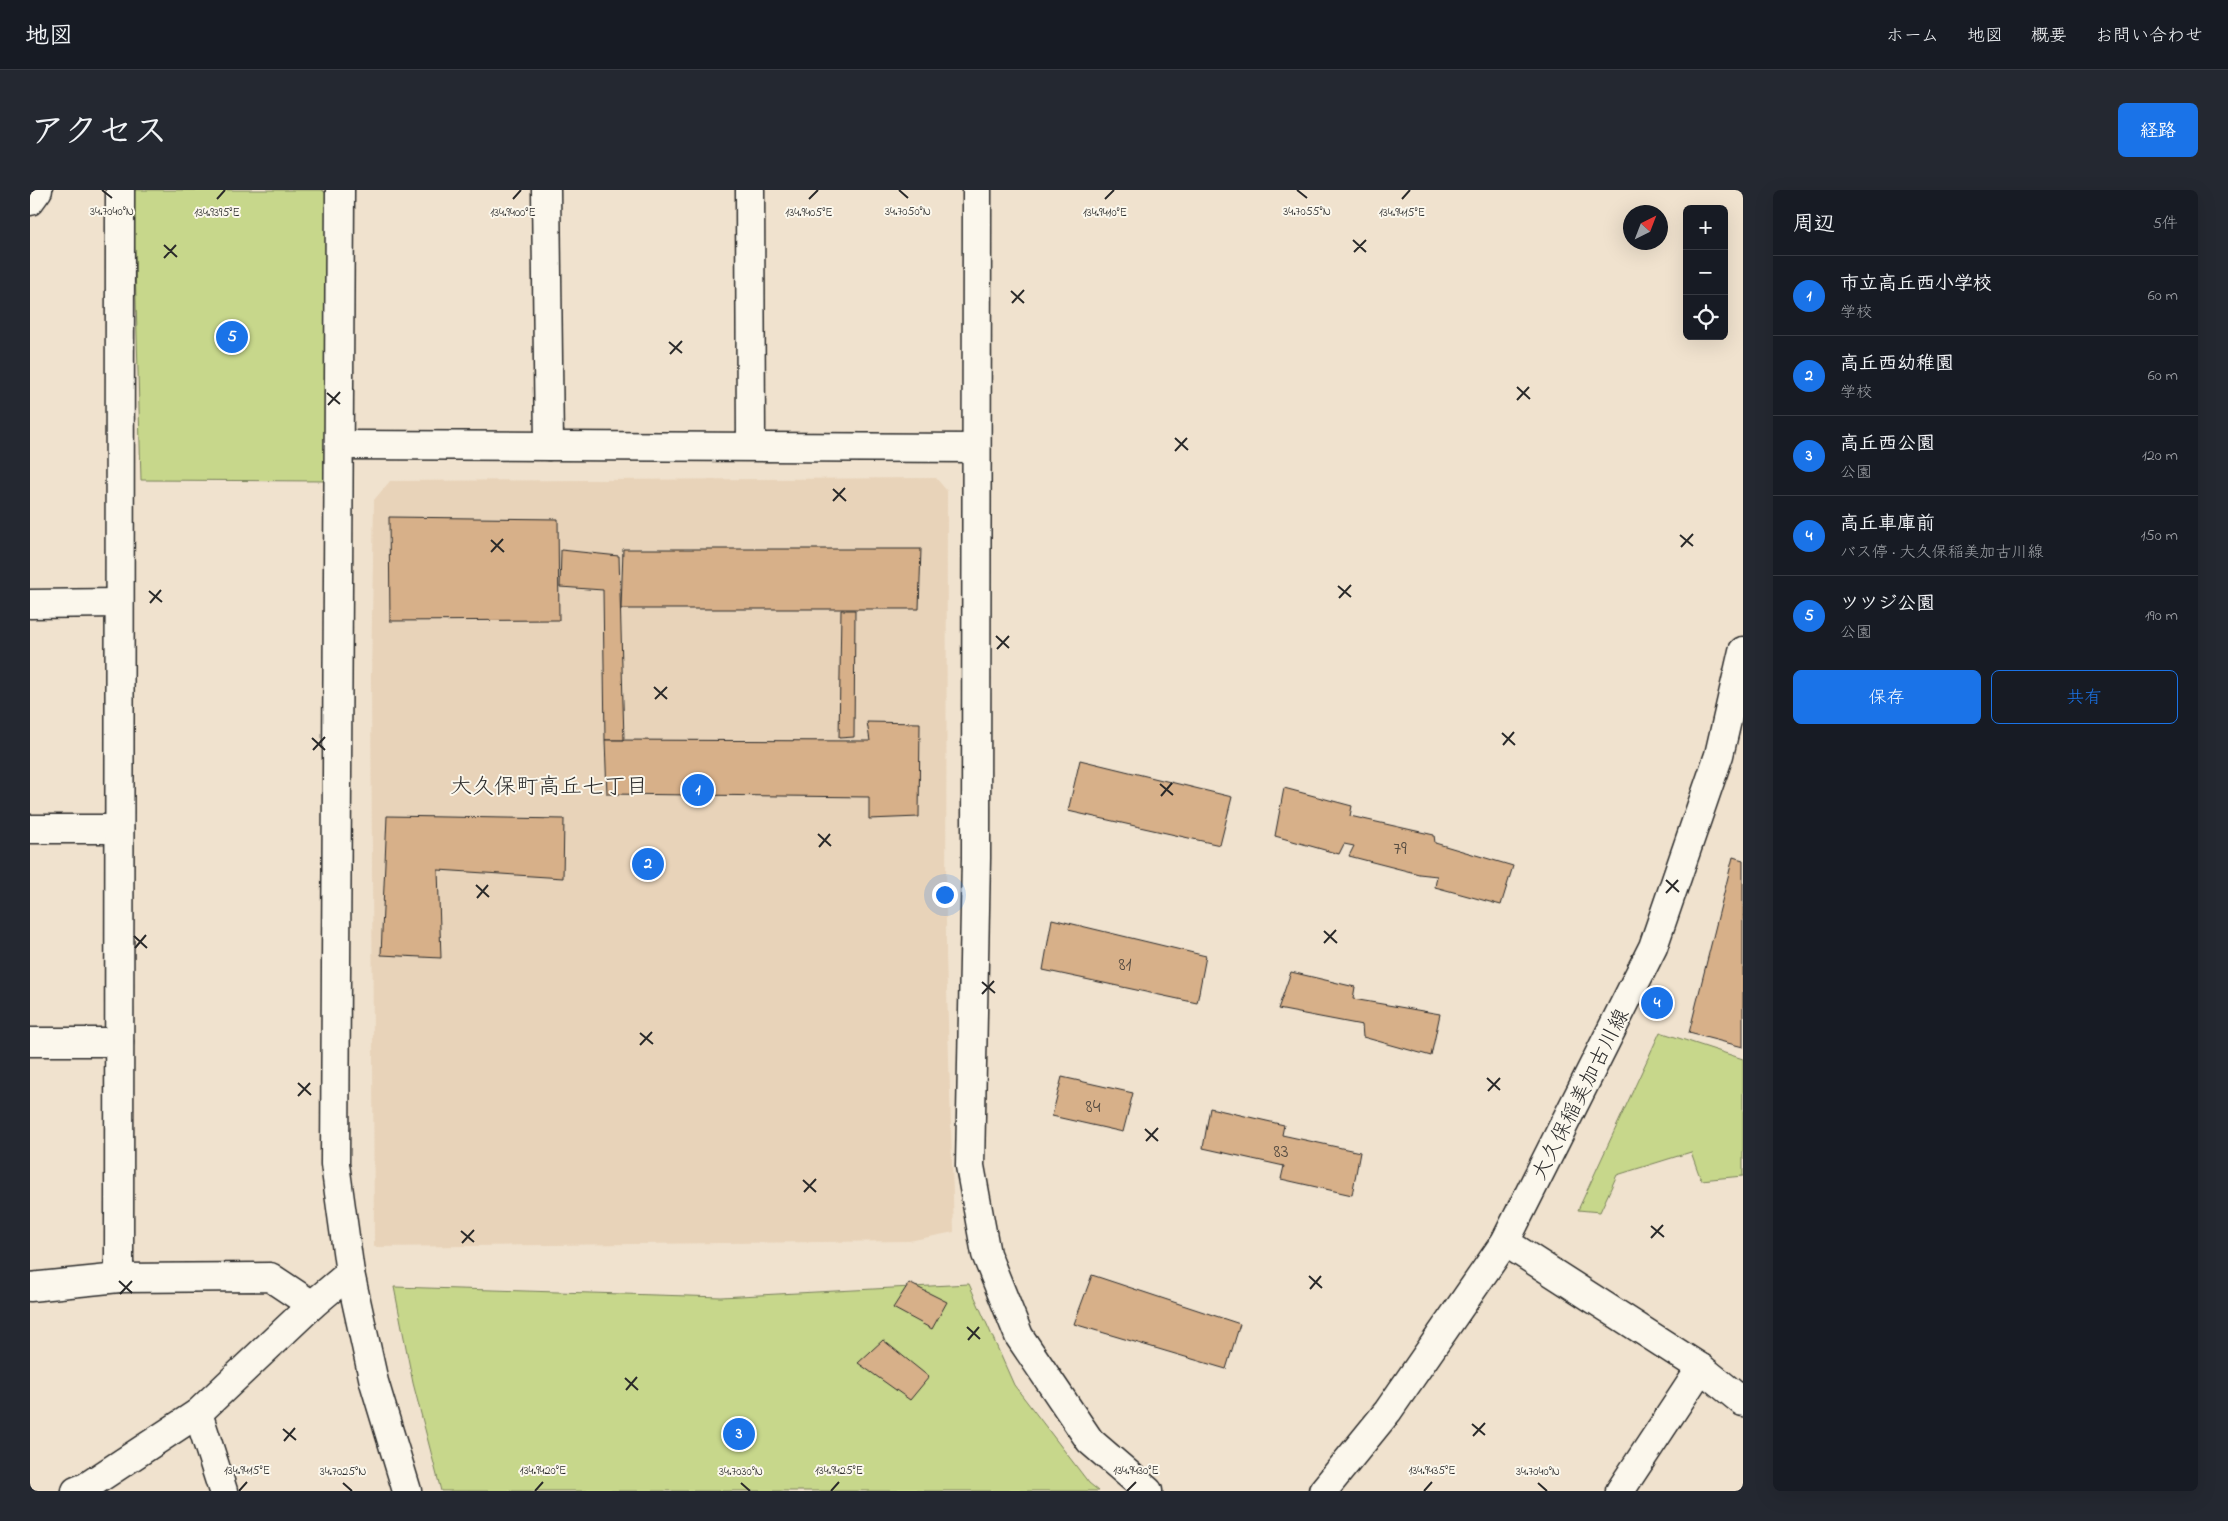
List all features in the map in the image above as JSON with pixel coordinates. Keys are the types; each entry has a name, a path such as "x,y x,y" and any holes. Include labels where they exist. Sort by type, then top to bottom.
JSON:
{"street":[{"path":"30,200 38,190"},
{"path":"119,1278 120,190"},
{"path":"340,190 335,1164 350,1273 374,1382 406,1491"},
{"path":"546,190 549,446"},
{"path":"750,190 751,446"},
{"path":"976,190 976,858 970,1166 986,1254 1019,1336 1090,1441 1148,1491"},
{"path":"340,444 976,448"},
{"path":"30,604 119,603"},
{"name":"大久保稲美加古川線","path":"1323,1491 1388,1412 1505,1242 1654,948 1719,755 1743,651"},
{"path":"30,829 119,829"},
{"path":"30,1042 119,1042"},
{"path":"1505,1242 1701,1368 1743,1402"},
{"path":"76,1491 86,1487 198,1413 312,1305 350,1273"},
{"path":"30,1287 119,1278 270,1277 312,1305"},
{"path":"1620,1491 1701,1368"},
{"path":"198,1413 223,1491"}],"shaded area":[{"path":"936,478 947,491 946,954 954,1232 909,1241 374,1247 371,678 374,500 390,481"}],"green space":[{"path":"133,190 322,190 327,194 327,481 141,480"},
{"path":"1660,1032 1743,1059 1743,1176 1701,1180 1691,1152 1617,1175 1600,1212 1578,1210"},
{"path":"969,1284 1014,1385 1089,1483 1099,1491 441,1491 413,1383 394,1287 721,1297"}],"building":[{"path":"389,517 558,519 559,620 390,621"},
{"path":"623,549 921,549 919,609 621,609"},
{"path":"561,550 619,556 624,740 605,740 603,590 560,587"},
{"path":"841,610 855,610 854,737 839,738"},
{"path":"867,722 920,723 919,817 869,819 869,797 607,794 605,740 870,741"},
{"path":"1080,760 1232,797 1220,845 1068,811"},
{"path":"1284,788 1352,806 1350,816 1434,835 1435,843 1513,866 1501,905 1435,887 1437,876 1419,874 1349,856 1354,846 1344,844 1339,854 1275,836"},
{"path":"387,816 564,819 563,878 438,870 441,958 381,955"},
{"path":"1733,857 1743,860 1743,1047 1689,1033"},
{"path":"1052,919 1206,956 1197,1003 1043,970"},
{"path":"1291,972 1355,987 1353,999 1440,1014 1431,1056 1363,1037 1362,1025 1278,1009"},
{"path":"1062,1077 1133,1093 1123,1132 1052,1116"},
{"path":"1210,1108 1284,1125 1282,1135 1360,1152 1352,1195 1281,1179 1284,1166 1203,1148"},
{"path":"1092,1275 1240,1324 1226,1369 1074,1324"},
{"path":"909,1283 947,1302 932,1329 893,1308"},
{"path":"883,1340 929,1377 910,1400 858,1363"}],"place":[{"name":"ツツジ公園","path":"232,337"},
{"name":"市立高丘西小学校","path":"698,790"},
{"name":"高丘西幼稚園","path":"648,864"},
{"name":"高丘車庫前","path":"1657,1003"},
{"name":"高丘西公園","path":"739,1434"}],"district":[{"name":"大久保町高丘七丁目","path":"549,785"}]}
